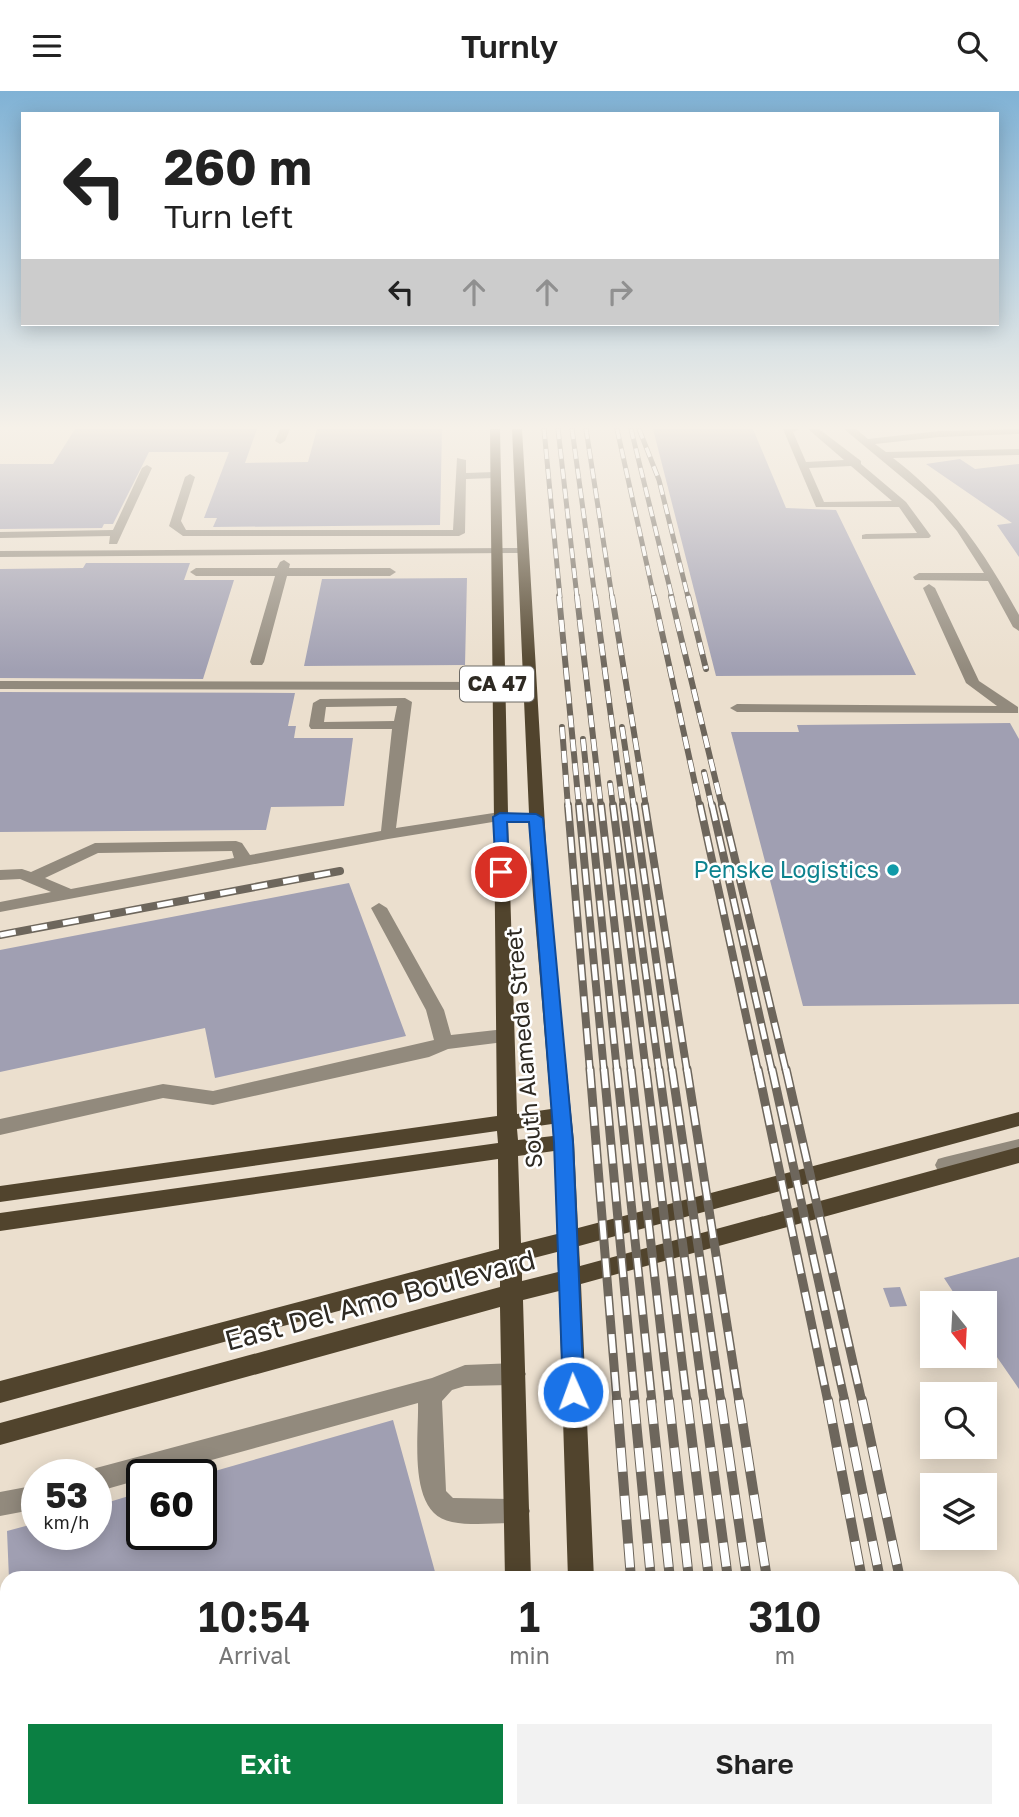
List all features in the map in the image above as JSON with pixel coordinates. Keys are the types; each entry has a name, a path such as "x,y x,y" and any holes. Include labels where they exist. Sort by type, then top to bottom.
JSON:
{"main road":[{"name":"South Alameda Street","path":"494,510 518,1571"},
{"name":"South Alameda Street","path":"520,510 536,818 564,1142 581,1571"},
{"path":"500,817 536,818"},
{"path":"0,1194 561,1115"},
{"name":"East Del Amo Boulevard","path":"0,1392 1019,1119"},
{"path":"0,1222 564,1142"},
{"name":"East Del Amo Boulevard","path":"0,1434 1019,1154"}],"street":[{"path":"109,552 128,510"},
{"path":"179,510 175,526 183,533 459,533 460,510"},
{"path":"866,537 925,536 906,510"},
{"path":"944,510 1016,615 1019,627"},
{"path":"0,535 117,533"},
{"path":"0,554 523,550"},
{"path":"257,662 287,551"},
{"path":"195,572 390,572"},
{"path":"919,577 991,577"},
{"path":"929,588 973,683 1016,712"},
{"path":"1002,595 1019,595"},
{"path":"0,685 498,686"},
{"path":"388,834 405,702 320,703 316,726 400,725"},
{"path":"737,708 1016,712"},
{"path":"0,907 388,834 500,817"},
{"path":"32,878 95,848 236,846 241,852 243,862"},
{"path":"0,875 22,874 69,894"},
{"path":"379,908 435,1010 444,1042"},
{"path":"0,1128 163,1091 213,1098 429,1049 444,1042 505,1036"},
{"path":"945,1165 1019,1147"},
{"path":"112,1476 434,1388 464,1375 514,1374"},
{"path":"434,1388 430,1400 432,1487 437,1500 443,1508 453,1510 517,1511"},
{"path":"0,1504 21,1500"}],"building":[{"path":"0,510 120,510 113,524 104,524 102,528 0,529"},
{"path":"207,510 440,510 440,525 213,527 217,518 204,518"},
{"path":"674,510 836,510 916,675 716,676"},
{"path":"992,510 1019,510 1019,557 997,525 1012,523"},
{"path":"86,563 190,563 184,580 234,580 203,679 0,678 0,569 83,568"},
{"path":"467,578 465,665 304,666 322,579"},
{"path":"0,692 295,693 288,726 296,726 294,738 353,738 344,806 271,807 266,830 0,832"},
{"name":"Penske Logistics","path":"1010,723 1019,739 1019,1004 803,1006 731,732 799,732 797,725"},
{"path":"349,883 406,1036 215,1078 205,1028 0,1072 0,950"},
{"path":"1019,1257 1019,1389 998,1359 998,1291 952,1291 944,1278"},
{"path":"900,1287 907,1306 890,1307 883,1288"},
{"path":"393,1420 435,1571 9,1571 7,1531 21,1527 21,1550 112,1550 112,1501 126,1497 126,1550 217,1550 217,1470"}],"railway":[{"path":"552,510 560,597"},
{"path":"567,510 577,597"},
{"path":"583,510 595,597"},
{"path":"598,510 612,597"},
{"path":"635,510 654,597"},
{"path":"651,510 672,597"},
{"path":"666,510 688,597"},
{"path":"559,596 579,807"},
{"path":"577,596 601,807"},
{"path":"595,596 623,807"},
{"path":"612,596 646,807"},
{"path":"654,596 700,807"},
{"path":"671,596 722,807"},
{"path":"688,596 706,669"},
{"path":"562,727 568,807"},
{"path":"622,727 634,807"},
{"path":"583,739 590,807"},
{"path":"704,772 712,807"},
{"path":"610,783 613,807"},
{"path":"568,805 590,1071"},
{"path":"579,805 604,1071"},
{"path":"590,805 617,1071"},
{"path":"601,805 631,1071"},
{"path":"613,805 646,1071"},
{"path":"623,805 659,1071"},
{"path":"634,805 672,1071"},
{"path":"645,805 687,1071"},
{"path":"700,805 758,1071"},
{"path":"712,805 772,1071"},
{"path":"722,805 786,1071"},
{"path":"0,935 340,871"},
{"path":"590,1069 617,1402"},
{"path":"604,1069 635,1402"},
{"path":"617,1069 652,1402"},
{"path":"631,1069 669,1402"},
{"path":"646,1069 687,1402"},
{"path":"659,1069 704,1402"},
{"path":"672,1069 721,1402"},
{"path":"687,1069 739,1402"},
{"path":"758,1069 828,1402"},
{"path":"772,1069 845,1402"},
{"path":"786,1069 862,1402"},
{"path":"617,1400 630,1571"},
{"path":"634,1400 650,1571"},
{"path":"651,1400 669,1571"},
{"path":"669,1400 688,1571"},
{"path":"687,1400 708,1571"},
{"path":"704,1400 727,1571"},
{"path":"721,1400 746,1571"},
{"path":"739,1400 766,1571"},
{"path":"828,1400 860,1571"},
{"path":"844,1400 878,1571"},
{"path":"862,1400 898,1571"}],"place":[{"name":"Penske Logistics","path":"893,870"}],"route":[{"path":"501,872 500,817 536,818 564,1142 573,1392"}]}
